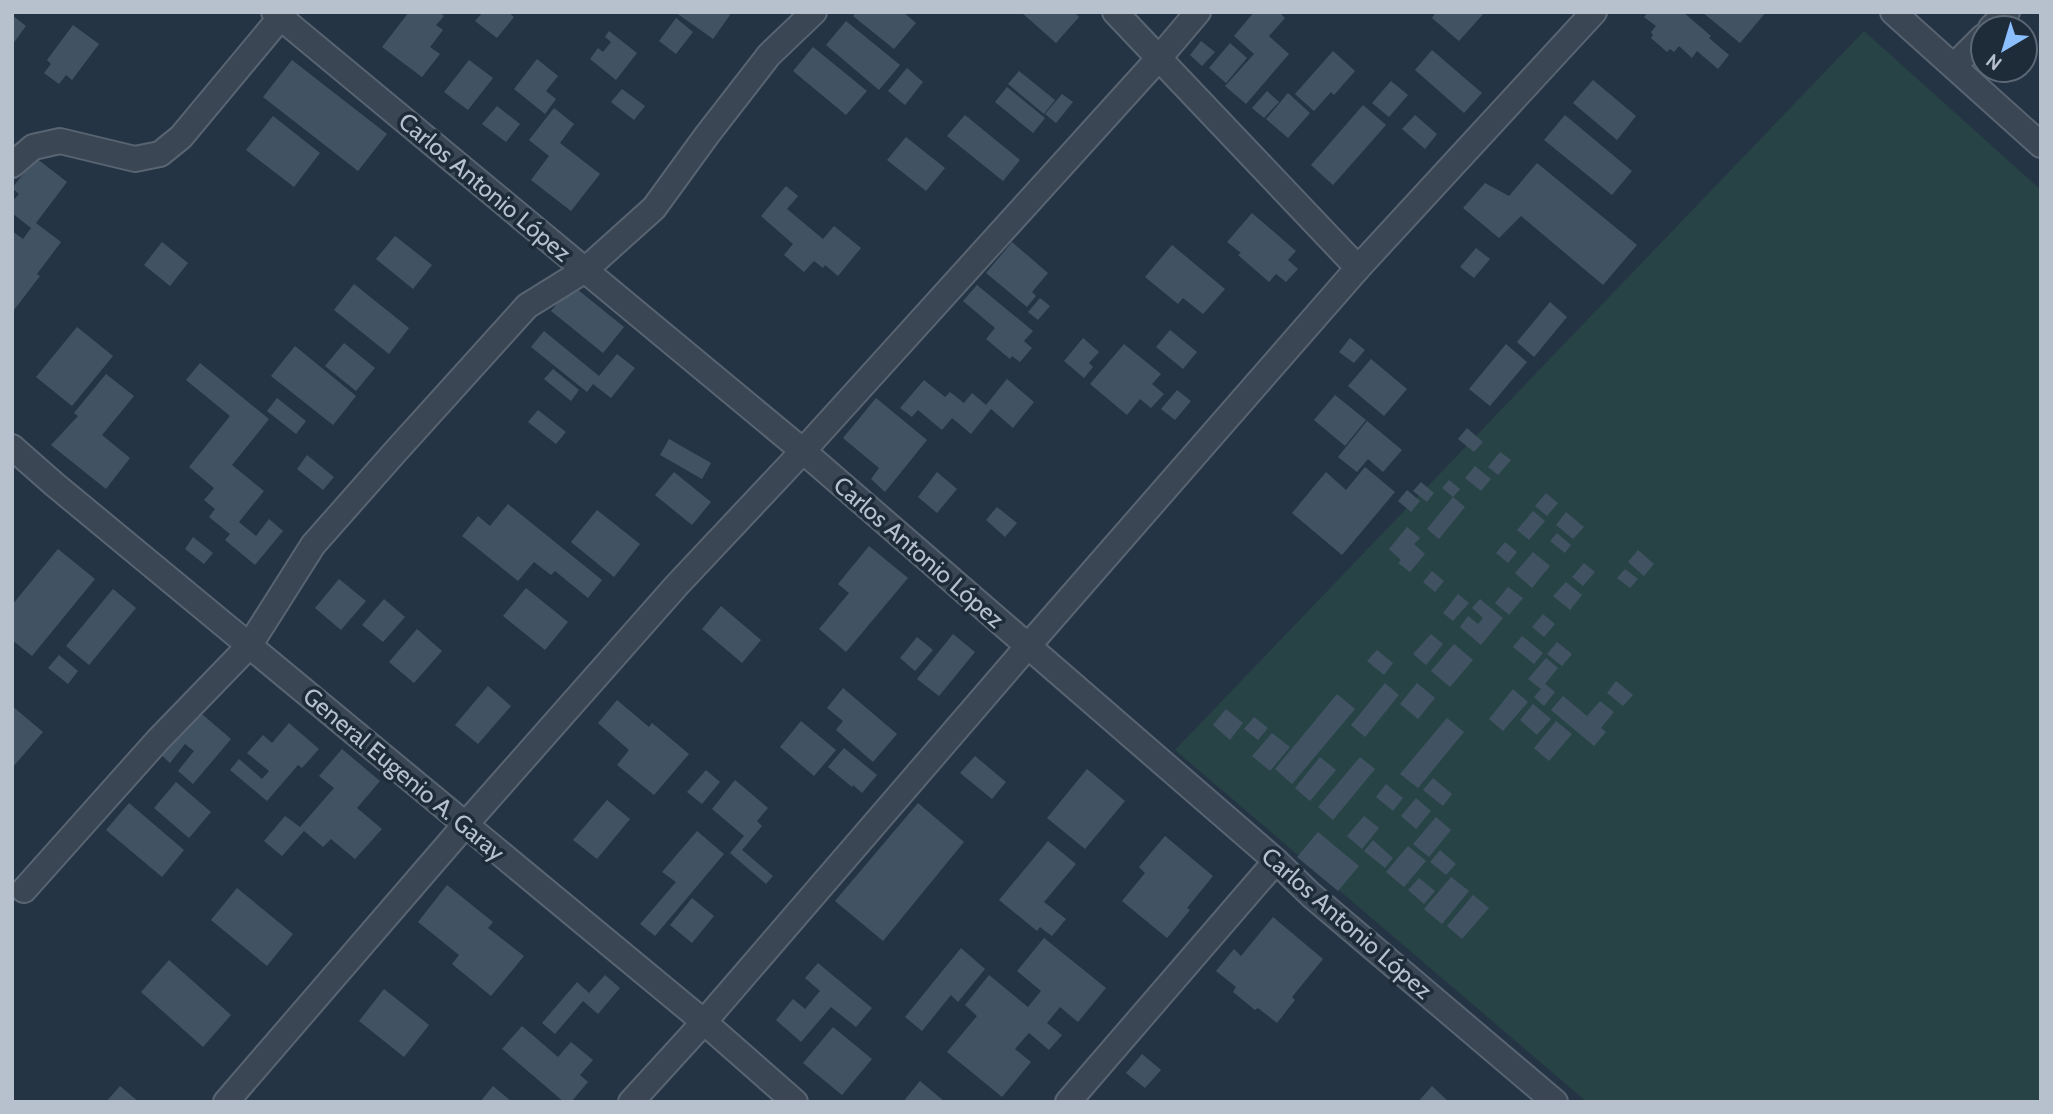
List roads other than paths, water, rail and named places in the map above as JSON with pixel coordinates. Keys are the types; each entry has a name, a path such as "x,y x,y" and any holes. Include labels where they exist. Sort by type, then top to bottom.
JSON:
{"street":[{"path":"24,890 158,740 249,646 313,545 396,451 527,306 584,270 654,208 769,55 814,12"},
{"path":"1115,12 1358,268"},
{"path":"226,1102 677,585 803,451 1198,12"},
{"path":"631,1102 704,1022 1358,268 1594,12"},
{"path":"1893,12 2041,145"},
{"path":"12,165 33,148 60,141 135,159 160,154 181,137 280,14"},
{"name":"Carlos Antonio López","path":"280,14 803,451 1276,861 1311,895 1555,1102"},
{"path":"1954,66 1969,51"},
{"name":"General Eugenio A. Garay","path":"12,447 704,1022 795,1102"},
{"path":"1068,1102 1276,861"}]}
